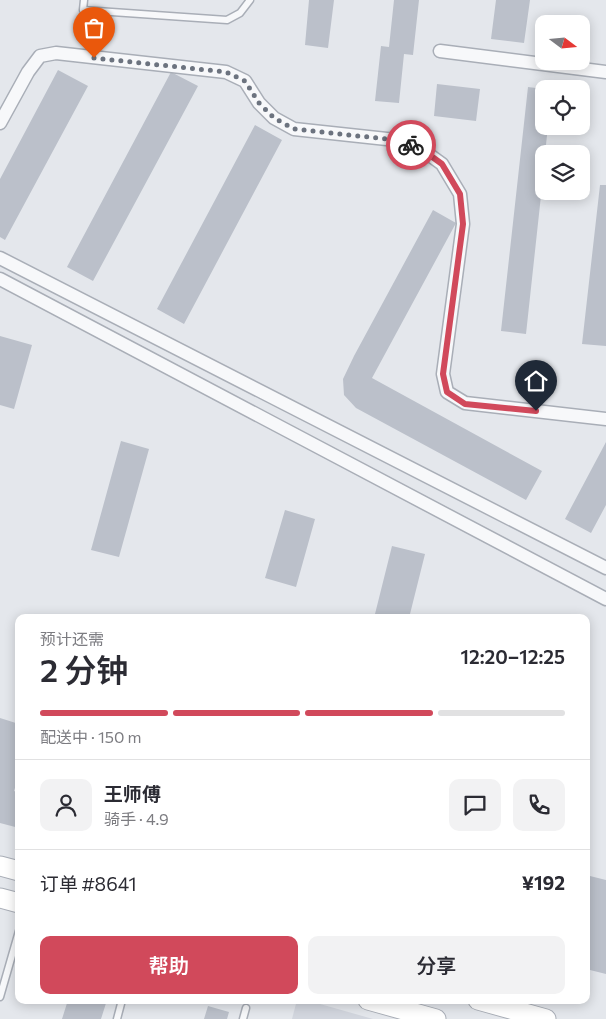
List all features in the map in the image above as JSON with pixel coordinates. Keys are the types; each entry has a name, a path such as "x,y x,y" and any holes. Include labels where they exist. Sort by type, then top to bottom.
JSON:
{"main road":[{"path":"0,866 15,870"},
{"path":"0,898 15,902"},
{"path":"382,1004 436,1019"},
{"path":"492,1004 546,1019"}],"street":[{"path":"440,52 606,72"},
{"path":"0,123 28,72 40,56 56,53 226,72 245,81 259,103 274,118 294,129 396,140 420,148 442,164 460,194 461,201 463,224 443,374 447,392 465,404 606,419"},
{"path":"0,258 606,568"},
{"path":"0,279 606,599"}],"lane":[{"path":"84,0 83,10 227,20 240,13 250,0"},
{"path":"0,997 15,945"},
{"path":"117,1019 121,1004"},
{"path":"243,1019 246,1008"}],"shaded area":[{"path":"296,1004 320,1004 373,1019 292,1019"}],"building":[{"path":"309,0 334,0 328,48 305,45"},
{"path":"394,0 419,0 413,55 404,54 399,103 375,101 381,46 389,47"},
{"path":"496,0 530,0 524,43 491,39"},
{"path":"58,70 88,86 5,240 0,237 0,179"},
{"path":"171,72 198,86 93,281 67,267"},
{"path":"437,84 480,89 476,121 434,116"},
{"path":"528,87 535,88 535,135 547,135 546,145 535,145 535,200 541,200 526,334 501,331"},
{"path":"255,125 282,140 184,324 157,309"},
{"path":"600,185 606,185 606,346 582,344"},
{"path":"433,210 456,223 372,378 542,471 526,500 356,408 344,395 343,379 354,356"},
{"path":"0,336 32,345 14,409 0,405"},
{"path":"121,441 149,449 119,557 91,550"},
{"path":"606,442 606,505 591,533 565,519"},
{"path":"285,510 315,519 296,587 265,578"},
{"path":"392,546 425,554 410,614 375,614"},
{"path":"0,718 15,723 15,827 0,823"},
{"path":"590,876 606,880 606,974 590,970"},
{"path":"67,1004 106,1004 101,1019 62,1019"},
{"path":"208,1006 229,1012 227,1019 204,1019"}],"way so far":[{"path":"94,58 226,72 245,81 259,103 274,118 294,129 396,140 411,145"}],"route":[{"path":"411,145 420,148 442,164 460,194 463,224 443,374 447,392 465,404 536,411"}]}
